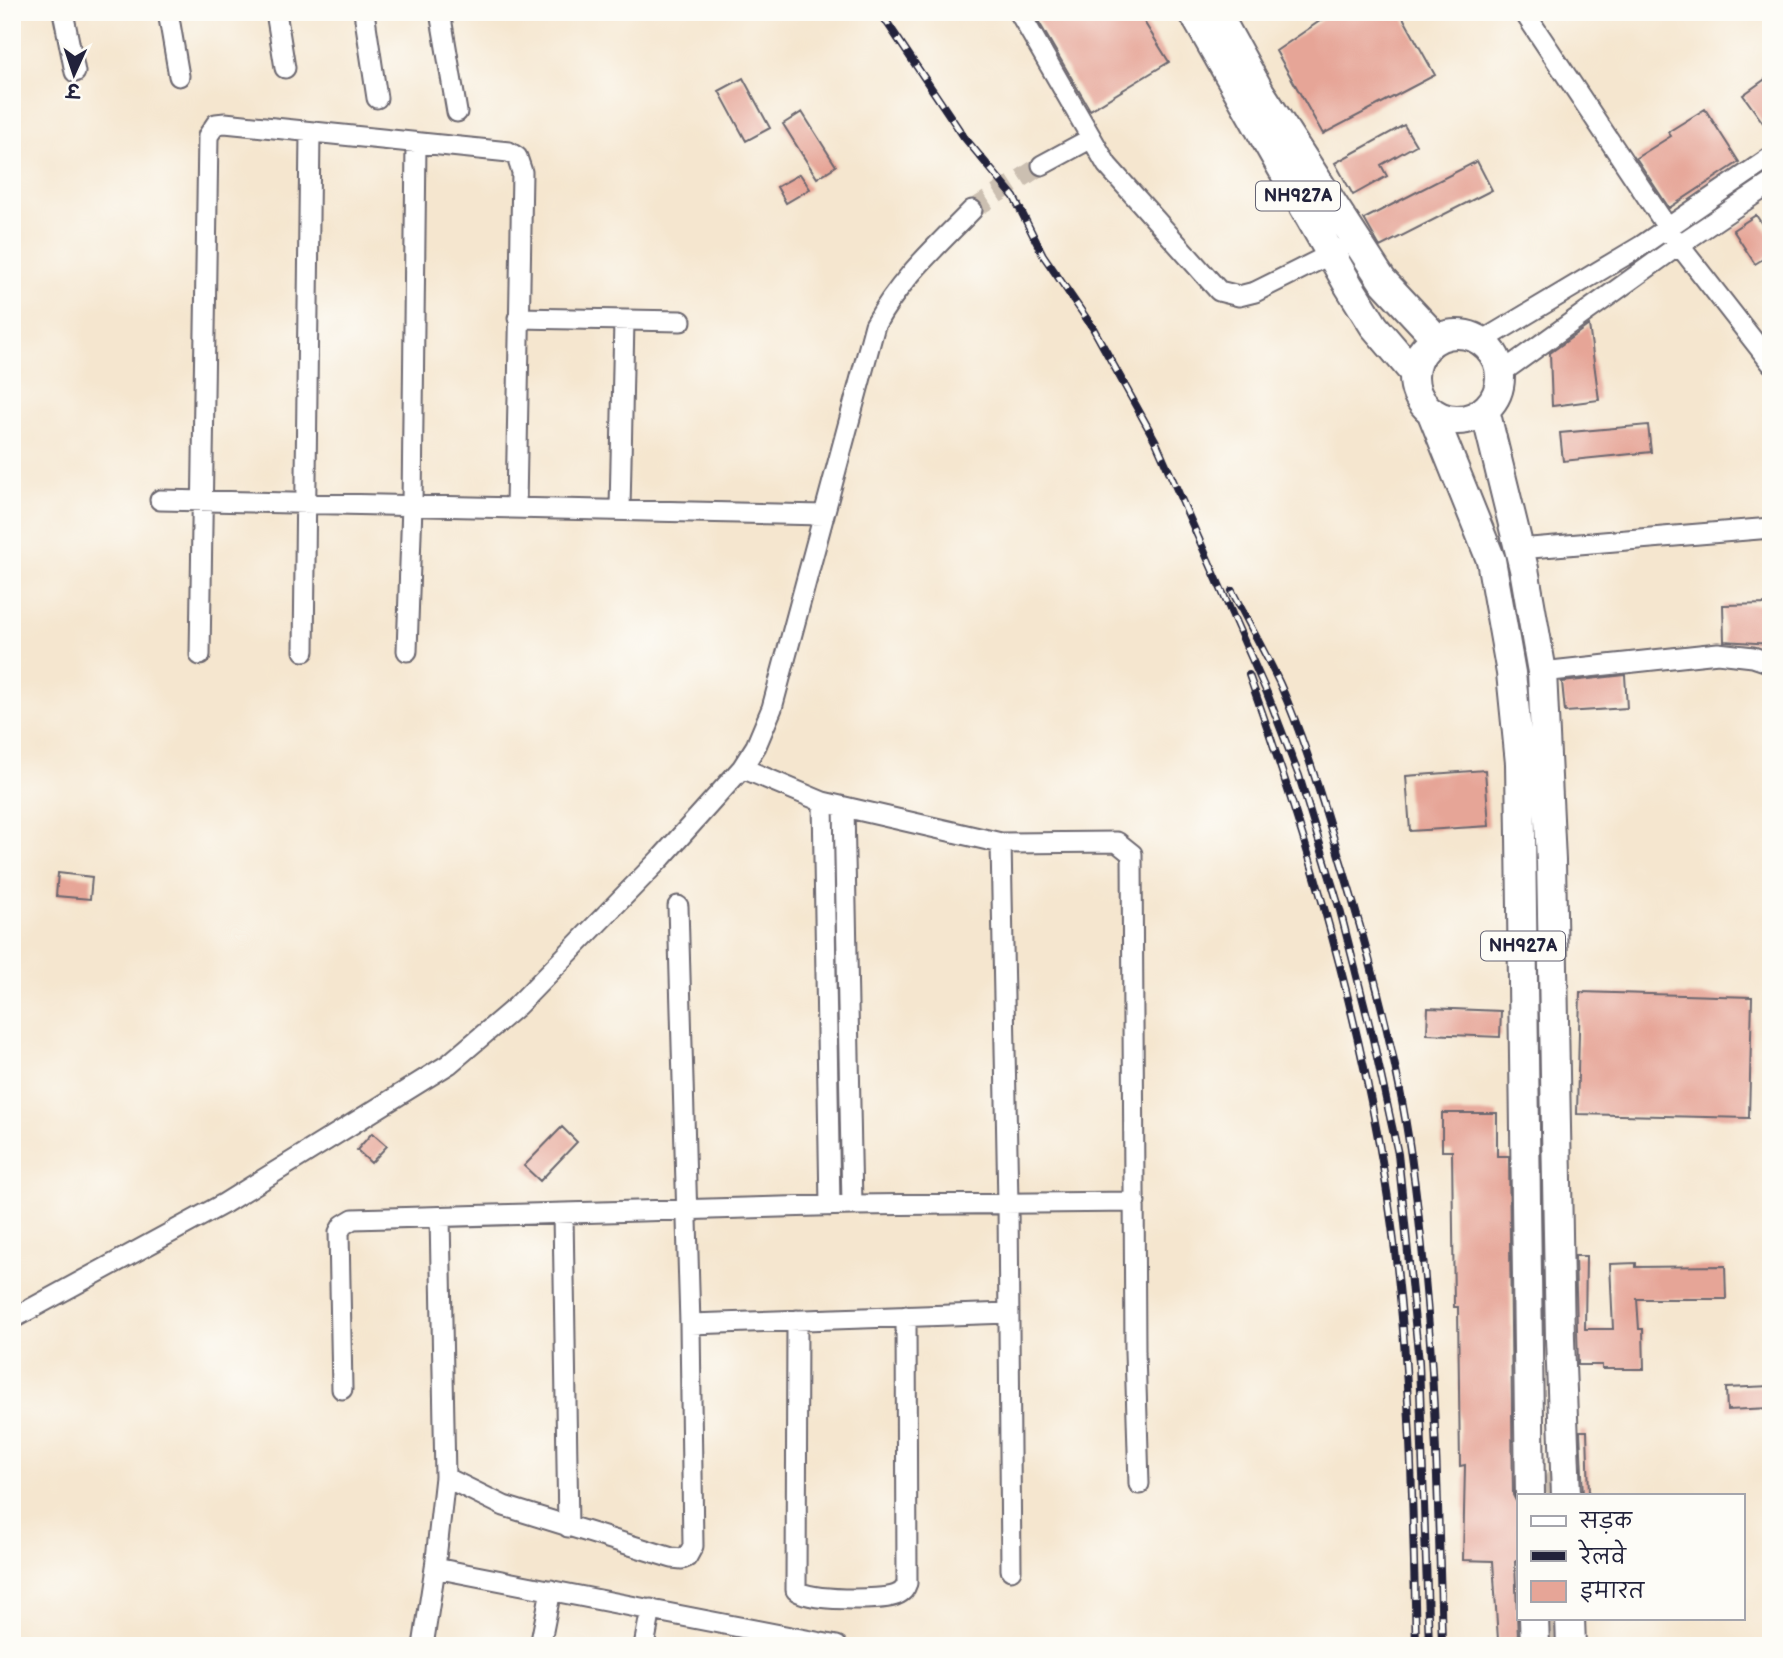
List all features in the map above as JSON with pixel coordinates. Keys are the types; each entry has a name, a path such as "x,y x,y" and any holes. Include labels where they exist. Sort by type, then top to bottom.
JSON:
{"highway":[{"name":"NH927A","path":"1193,12 1374,326 1414,373 1415,387 1421,401 1431,411 1491,559 1511,673 1520,763 1530,1494"},
{"name":"NH927A","path":"1216,12 1261,92 1382,280 1436,338"},
{"path":"1414,373 1421,353 1436,338 1450,334 1464,334 1482,341 1497,359 1501,373 1500,387 1485,410 1458,420 1444,418 1431,411"},
{"name":"NH927A","path":"1485,410 1519,549 1542,672 1551,862 1559,1326 1566,1494"},
{"path":"1534,1620 1535,1646"},
{"path":"1570,1620 1571,1646"}],"street":[{"path":"63,12 75,72"},
{"path":"168,12 179,76"},
{"path":"276,12 285,68"},
{"path":"364,12 377,98"},
{"path":"440,12 457,112"},
{"path":"1019,12 1107,165 1219,291 1239,296 1255,292 1358,243"},
{"path":"1524,12 1679,245 1771,363"},
{"path":"200,654 208,135 216,124 509,152 517,157 522,172 516,507"},
{"path":"304,651 310,132"},
{"path":"1042,165 1090,139"},
{"path":"407,651 412,505 416,142"},
{"path":"1482,341 1668,228 1771,157"},
{"path":"1501,373 1679,245 1771,183"},
{"path":"12,1319 225,1203 449,1064 517,1006 662,857 742,768 756,746 772,708 875,325 890,298 909,273 972,210"},
{"path":"518,318 681,321"},
{"path":"620,509 624,320"},
{"path":"160,500 824,515"},
{"path":"1519,549 1771,528"},
{"path":"1542,672 1718,653 1753,657 1771,663"},
{"path":"742,768 823,802 1001,843 1117,842 1132,854 1135,1352 1139,1484"},
{"path":"823,802 830,1206"},
{"path":"844,807 852,1205"},
{"path":"1001,843 1009,1204 1011,1570"},
{"path":"445,1477 492,1501 568,1527 672,1558 682,1559 691,1552 690,1324 678,906"},
{"path":"342,1389 339,1242 343,1225 353,1219 852,1205 1135,1202"},
{"path":"563,1214 568,1527"},
{"path":"423,1646 445,1477 440,1217"},
{"path":"690,1324 1009,1313"},
{"path":"797,1320 796,1590 802,1595 817,1598 887,1598 900,1594 907,1583 906,1316"},
{"path":"435,1567 651,1609 750,1637 837,1646"},
{"path":"540,1646 551,1590"},
{"path":"643,1646 651,1609"}],"building":[{"path":"1033,12 1138,12 1169,62 1090,110"},
{"path":"1333,12 1400,12 1435,75 1323,134 1276,51"},
{"path":"1771,75 1771,134 1743,95"},
{"path":"743,78 770,128 746,141 719,91"},
{"path":"1705,109 1739,162 1669,208 1636,158 1671,136 1668,132"},
{"path":"802,112 836,166 817,178 783,124"},
{"path":"1404,125 1416,145 1381,165 1387,176 1353,195 1335,163"},
{"path":"1477,161 1492,190 1380,247 1364,219"},
{"path":"800,174 810,189 786,203 777,187"},
{"path":"1756,215 1771,238 1771,254 1755,264 1733,230"},
{"path":"1589,325 1599,400 1552,406 1550,353"},
{"path":"1648,425 1651,452 1563,461 1560,433"},
{"path":"1771,604 1771,644 1724,641 1723,605"},
{"path":"1625,675 1627,708 1565,712 1562,682"},
{"path":"1485,770 1489,826 1410,831 1406,776"},
{"path":"58,873 92,877 90,899 56,896"},
{"path":"1580,992 1752,997 1749,1118 1577,1114"},
{"path":"1428,1008 1501,1011 1500,1037 1427,1034"},
{"path":"1442,1113 1497,1113 1497,1156 1509,1156 1513,1495 1517,1503 1515,1561 1518,1639 1498,1640 1493,1561 1463,1560 1465,1465 1460,1466 1452,1151 1442,1151"},
{"path":"562,1127 577,1142 540,1181 524,1166"},
{"path":"372,1133 387,1146 371,1163 357,1150"},
{"path":"1575,1256 1586,1256 1585,1329 1613,1329 1610,1264 1636,1263 1636,1267 1725,1266 1726,1299 1637,1299 1639,1329 1643,1329 1644,1369 1602,1369 1602,1365 1578,1365"},
{"path":"1771,1386 1771,1408 1727,1410 1726,1388"},
{"path":"1580,1431 1587,1431 1589,1494 1583,1494"}],"tunnel":[{"path":"972,210 1042,165"},
{"path":"1550,1494 1565,1463"},
{"path":"1552,1620 1552,1646"}],"railway":[{"path":"880,12 964,137 1014,197 1043,255 1093,328 1156,442 1267,693 1299,776 1340,910 1373,1039 1398,1154 1419,1362 1429,1646"},
{"path":"1232,591 1280,684 1305,748 1362,932 1398,1081 1419,1217 1430,1339 1442,1646"},
{"path":"1249,675 1297,818 1339,963 1373,1110 1386,1184 1405,1355 1416,1646"}]}
